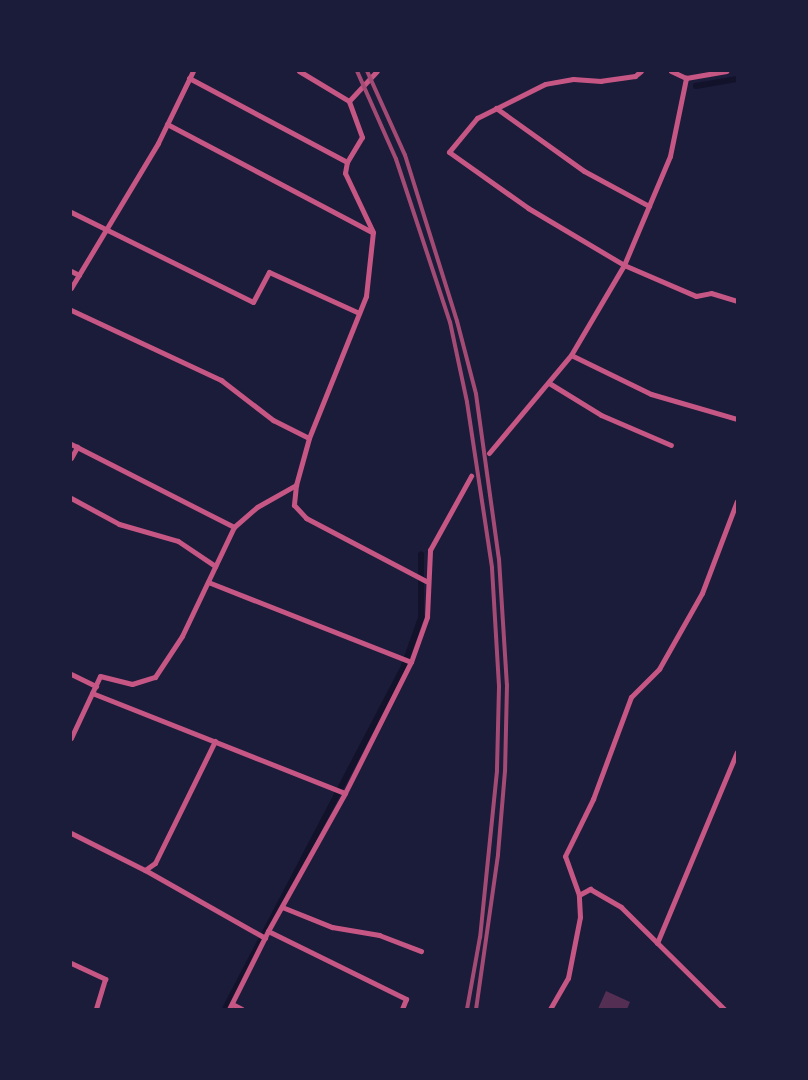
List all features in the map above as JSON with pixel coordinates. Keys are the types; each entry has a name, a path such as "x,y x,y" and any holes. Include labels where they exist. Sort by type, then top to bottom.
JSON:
{"street":[{"path":"71,288 107,231 167,124 193,71"},
{"path":"300,71 349,101 362,136 347,162 345,173 374,232 366,296 309,438 296,485 294,505 306,518 426,581"},
{"path":"349,101 377,71"},
{"path":"642,71 635,76 601,81 574,79 544,84 477,118 449,152 528,208 624,266 696,296 711,293 737,301"},
{"path":"671,71 686,78 726,71"},
{"path":"189,78 347,162"},
{"path":"489,453 571,355 624,266 670,156 686,78"},
{"path":"496,108 584,171 649,206"},
{"path":"167,124 374,232"},
{"path":"71,212 253,302 269,272 359,313"},
{"path":"71,272 78,275"},
{"path":"71,310 221,380 273,420 309,438"},
{"path":"571,355 651,394 737,419"},
{"path":"549,383 601,415 672,445"},
{"path":"71,458 74,445 234,527"},
{"path":"242,1009 231,1006 268,931 345,793 411,662 427,617 426,581 430,550 471,476"},
{"path":"71,738 100,676 132,684 155,677 182,636 234,527 257,507 296,485"},
{"path":"71,498 119,524 178,541 215,566"},
{"path":"550,1009 568,978 580,917 579,895 565,856 593,799 631,697 659,669 702,593 737,500"},
{"path":"208,582 411,662"},
{"path":"71,674 96,686"},
{"path":"92,693 345,793"},
{"path":"145,870 155,863 214,741"},
{"path":"657,943 737,752"},
{"path":"71,834 145,870 265,938"},
{"path":"579,895 590,889 597,891 620,907 724,1009"},
{"path":"282,906 332,927 379,935 420,951"},
{"path":"268,931 406,999 402,1009"},
{"path":"71,963 105,979 96,1009"}],"building":[{"path":"606,991 630,1002 627,1009 598,1009"}],"waterway":[{"path":"696,86 737,79"},
{"path":"225,1009 404,666 421,618 421,555"}],"railway":[{"path":"357,71 396,159 450,322 467,402 492,568 499,687 497,771 480,937 467,1009"},
{"path":"367,71 405,155 457,321 476,394 499,559 507,685 505,771 498,855 476,1009"}]}
